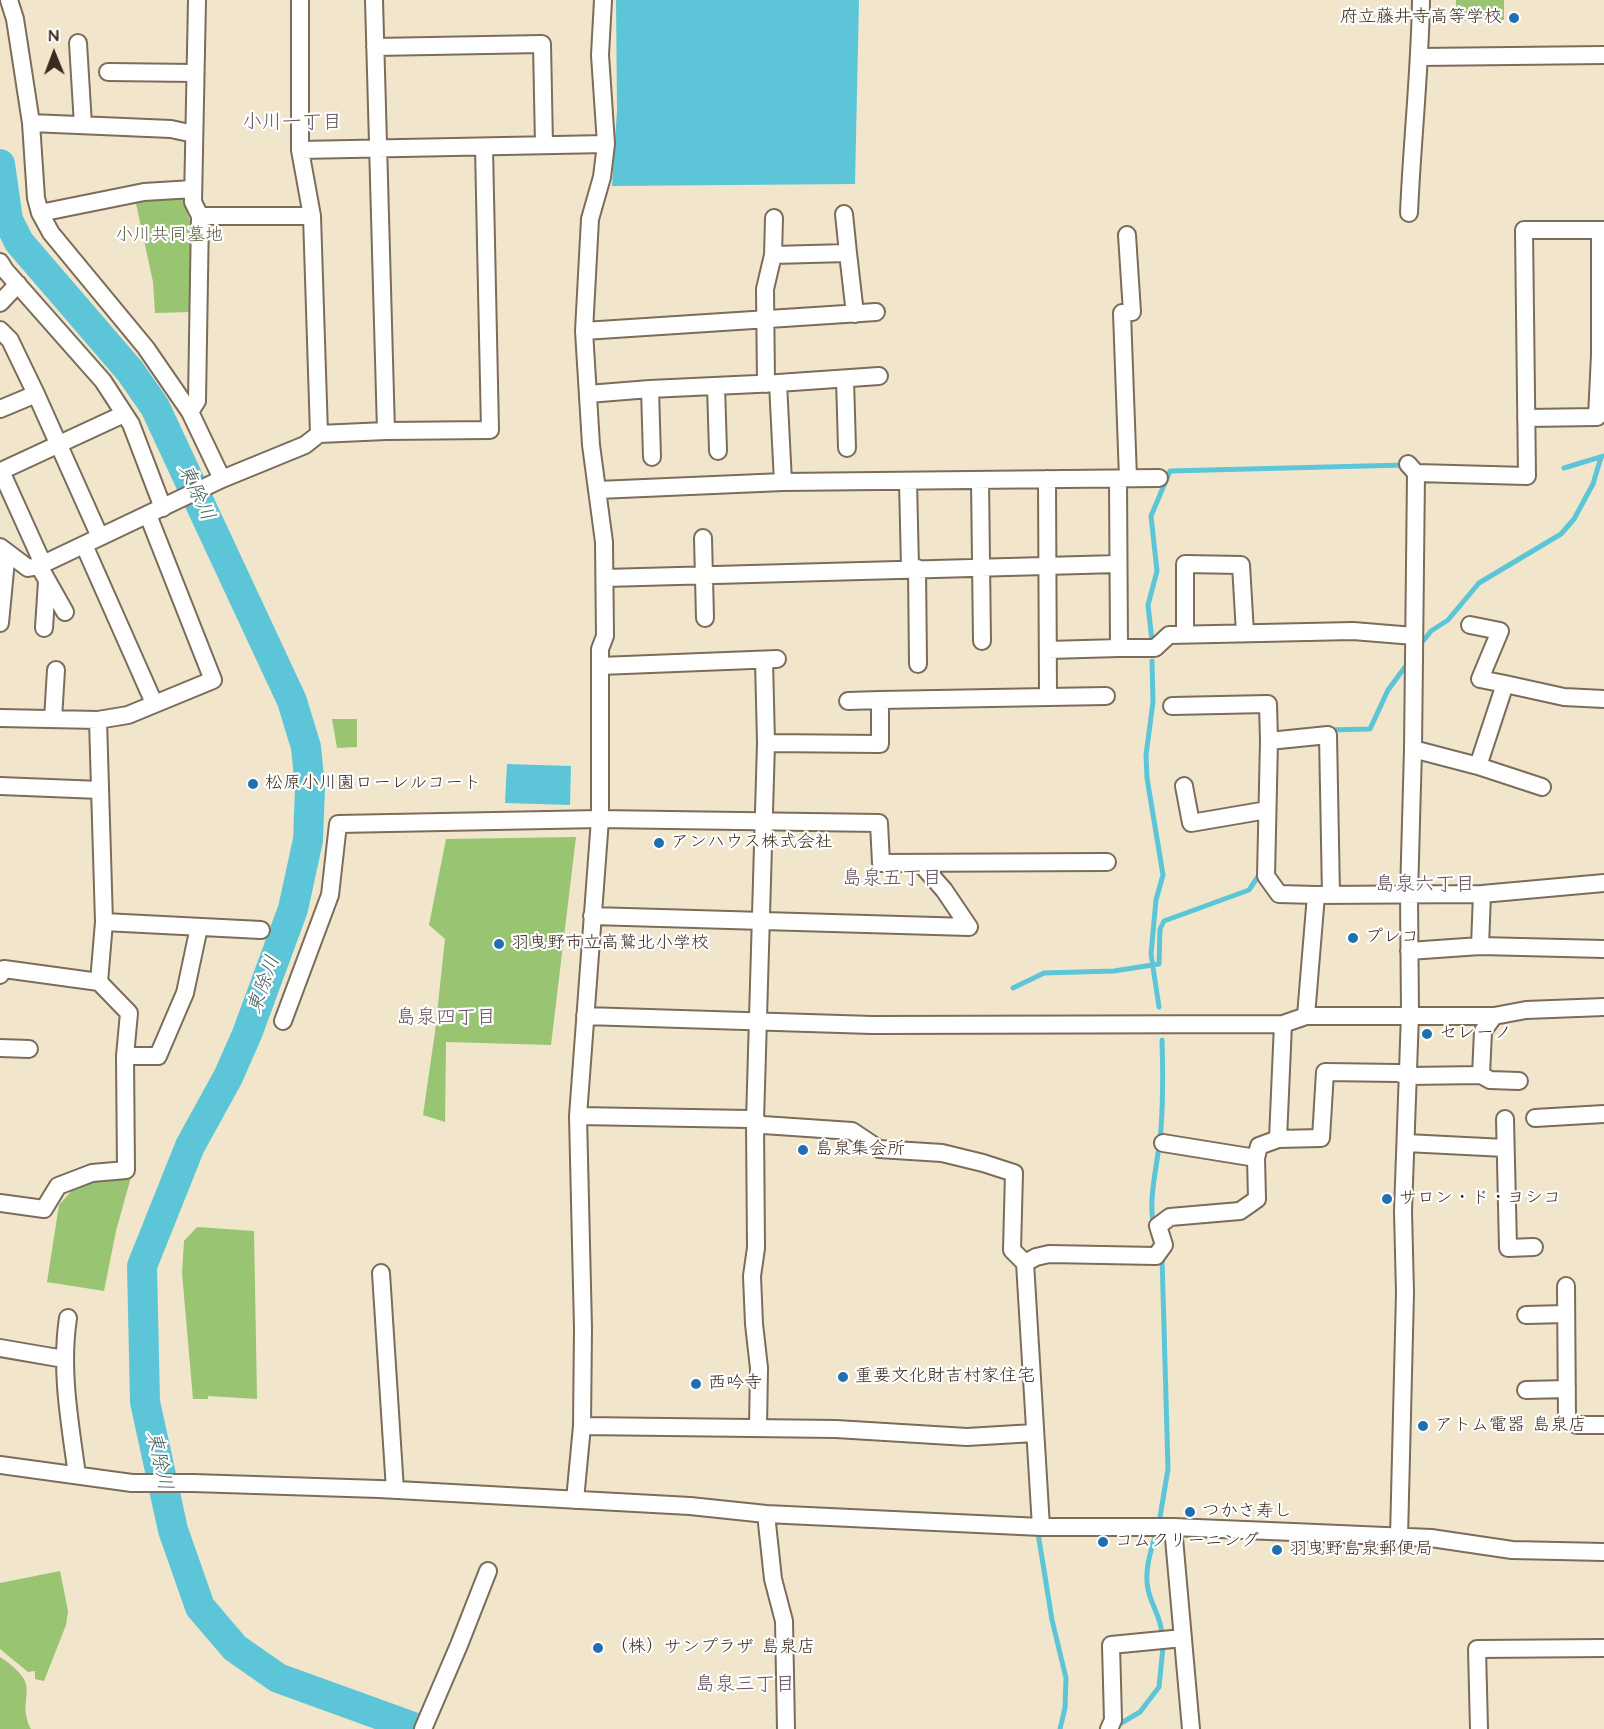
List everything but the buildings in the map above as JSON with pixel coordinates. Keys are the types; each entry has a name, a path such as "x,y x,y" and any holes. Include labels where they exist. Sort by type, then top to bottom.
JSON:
{"street":[{"path":"9,0 15,20 31,123 36,198 40,213 51,233 146,348 190,412 222,479"},
{"path":"190,412 197,401 200,216 193,202 193,189 197,0"},
{"path":"300,0 300,150 312,216 319,434"},
{"path":"374,0 386,431"},
{"path":"575,1500 582,1426 583,1305 583,1271 580,1266 578,1116 600,819 600,649 605,636 605,578 598,490 591,445 584,331 590,219 602,177 606,144 600,55 603,0"},
{"path":"1409,213 1411,159 1420,57 1421,0"},
{"path":"78,43 83,125"},
{"path":"375,47 542,44 544,146"},
{"path":"1420,57 1604,55"},
{"path":"108,72 195,73"},
{"path":"31,123 171,129 194,134"},
{"path":"300,150 606,144"},
{"path":"0,624 3,554 28,568 43,570 84,544 222,479 305,445 319,434 490,430 484,148"},
{"path":"40,213 144,192 193,189"},
{"path":"844,214 855,314"},
{"path":"200,216 312,216"},
{"path":"774,218 773,255 765,289 765,319 783,482"},
{"path":"1400,1537 1413,749 1412,468 1527,476 1526,418 1524,230 1602,230 1602,355 1597,417 1526,418"},
{"path":"1119,648 1118,564 1123,479 1122,313 1132,312 1127,235"},
{"path":"773,255 848,253"},
{"path":"0,262 103,381 131,424 148,464 213,680 128,715 98,720 0,718"},
{"path":"0,303 18,284"},
{"path":"584,331 876,312"},
{"path":"0,330 10,340 100,537"},
{"path":"588,394 879,376"},
{"path":"844,379 847,448"},
{"path":"716,386 718,451"},
{"path":"650,389 652,457"},
{"path":"0,409 36,394"},
{"path":"65,612 43,570 1,471 124,414"},
{"path":"598,490 783,482 1160,478"},
{"path":"1047,479 1048,697"},
{"path":"980,480 982,641"},
{"path":"908,481 918,664"},
{"path":"703,538 705,618"},
{"path":"84,544 154,703"},
{"path":"605,578 1118,564"},
{"path":"1185,634 1185,564 1241,565 1245,633"},
{"path":"43,570 44,628"},
{"path":"1470,625 1500,631 1480,679 1564,697 1604,699"},
{"path":"1048,650 1155,648 1169,635 1185,634 1353,631 1414,636"},
{"path":"600,666 770,659 762,822 755,1121 756,1248 752,1276 759,1368 758,1428"},
{"path":"53,719 56,670"},
{"path":"1478,766 1505,684"},
{"path":"848,701 1106,696"},
{"path":"766,743 880,744 880,700"},
{"path":"1172,706 1268,704 1266,876 1279,894 1482,894 1604,883"},
{"path":"98,720 104,922 99,982"},
{"path":"1269,741 1328,735 1324,895 1306,1016"},
{"path":"1413,749 1478,766 1542,787"},
{"path":"0,786 100,790"},
{"path":"1184,786 1191,823 1267,810"},
{"path":"283,1021 330,895 338,824 600,819 879,823 881,863 1107,862"},
{"path":"592,916 969,927 944,890 920,863"},
{"path":"1480,946 1482,894"},
{"path":"104,922 261,930"},
{"path":"125,1056 158,1056 185,993 199,927"},
{"path":"1409,951 1480,946 1604,949"},
{"path":"0,975 4,969 99,982 129,1013 125,1056 126,1170 92,1173 58,1186 44,1209 0,1203"},
{"path":"585,1016 988,1026 1283,1024 1306,1016 1410,1014 1494,1016 1526,1010 1604,1007"},
{"path":"1481,1075 1484,1031 1494,1016"},
{"path":"1278,1139 1283,1024"},
{"path":"0,1048 29,1049"},
{"path":"1025,1263 1049,1254 1156,1256 1164,1245 1158,1226 1170,1217 1240,1211 1257,1199 1256,1158 1259,1146 1278,1139 1321,1138 1325,1072 1398,1073 1408,1076 1481,1075 1490,1080 1519,1081"},
{"path":"1535,1118 1604,1114"},
{"path":"578,1116 749,1119 764,1125 852,1131 879,1149 942,1153 1014,1173 1012,1250 1025,1263 1041,1527"},
{"path":"1504,1119 1508,1248 1534,1247"},
{"path":"1163,1143 1256,1158"},
{"path":"1406,1143 1505,1148"},
{"path":"381,1273 395,1490"},
{"path":"1566,1286 1567,1421 1577,1425 1604,1425"},
{"path":"1526,1315 1566,1314"},
{"path":"68,1318 64,1359 77,1475"},
{"path":"0,1348 64,1359"},
{"path":"1526,1390 1567,1389"},
{"path":"582,1426 836,1429 968,1437 1034,1433"},
{"path":"0,1465 132,1483 193,1482 395,1490 690,1506 766,1514 1041,1527 1173,1527 1431,1538 1512,1550 1604,1552"},
{"path":"766,1514 773,1579 784,1621 786,1729"},
{"path":"1173,1527 1191,1729"},
{"path":"423,1729 488,1571"},
{"path":"1109,1729 1113,1720 1111,1645 1183,1638"},
{"path":"1479,1729 1477,1649 1604,1648"}],"green space":[{"path":"1456,0 1504,0 1504,20 1456,21"},
{"name":"小川共同墓地","path":"185,195 187,212 195,234 191,312 155,313 153,282 135,199"},
{"path":"332,719 357,719 357,747 337,748"},
{"path":"576,837 551,1045 446,1042 445,1122 423,1115 445,939 429,925 446,839"},
{"path":"131,1177 116,1231 104,1291 47,1282 59,1205 75,1187 96,1178"},
{"path":"197,1227 254,1231 257,1399 208,1396 208,1399 193,1399 182,1273 184,1241"},
{"path":"60,1571 68,1611 66,1625 44,1681 35,1679 35,1671 28,1672 0,1649 0,1583"},
{"path":"0,1657 14,1668 26,1684 27,1717 31,1729 0,1729"}],"water":[{"path":"616,0 859,0 855,184 612,186 617,110"},
{"path":"507,764 571,766 570,805 505,803"}],"waterway":[{"name":"東除川","path":"0,164 8,220 19,242 130,371 155,407 292,701 306,747 310,788 308,840 293,909 247,1034 228,1077 190,1146 142,1266 145,1402 173,1530 200,1607 235,1648 278,1678 419,1729"},
{"path":"1564,468 1604,456"},
{"path":"1424,640 1431,631 1448,620 1479,583 1561,534 1574,519 1593,484 1601,457"},
{"path":"1152,641 1148,605 1157,571 1151,516 1170,471 1404,465"},
{"path":"1152,661 1153,702 1146,755 1147,778 1163,875 1156,900 1151,954 1159,1007"},
{"path":"1329,730 1370,729 1388,690 1405,667"},
{"path":"1013,988 1044,973 1114,971 1159,964 1160,929 1164,921 1249,890 1261,872"},
{"path":"1154,1227 1152,1204 1161,1129 1162,1040"},
{"path":"1160,1517 1168,1469 1162,1257"},
{"path":"1038,1533 1052,1620 1066,1678 1065,1708 1060,1729"},
{"path":"1156,1533 1149,1561 1147,1582 1162,1634"},
{"path":"1118,1725 1140,1712 1159,1687 1163,1647"}],"place":[{"name":"府立藤井寺高等学校","path":"1514,18"},
{"name":"松原小川園ローレルコート","path":"253,784"},
{"name":"アンハウス株式会社","path":"659,843"},
{"name":"プレコ","path":"1353,938"},
{"name":"羽曳野市立高鷲北小学校","path":"499,944"},
{"name":"セレーノ","path":"1427,1034"},
{"name":"島泉集会所","path":"803,1150"},
{"name":"サロン・ド・ヨシコ","path":"1387,1199"},
{"name":"重要文化財吉村家住宅","path":"843,1377"},
{"name":"西吟寺","path":"696,1384"},
{"name":"アトム電器 島泉店","path":"1423,1426"},
{"name":"つかさ寿し","path":"1190,1512"},
{"name":"コムクリーニング","path":"1103,1542"},
{"name":"羽曳野島泉郵便局","path":"1277,1550"},
{"name":"（株）サンプラザ 島泉店","path":"598,1648"}],"district":[{"name":"小川一丁目","path":"292,124"},
{"name":"島泉五丁目","path":"892,880"},
{"name":"島泉六丁目","path":"1425,886"},
{"name":"島泉四丁目","path":"446,1019"},
{"name":"島泉三丁目","path":"745,1686"}]}
